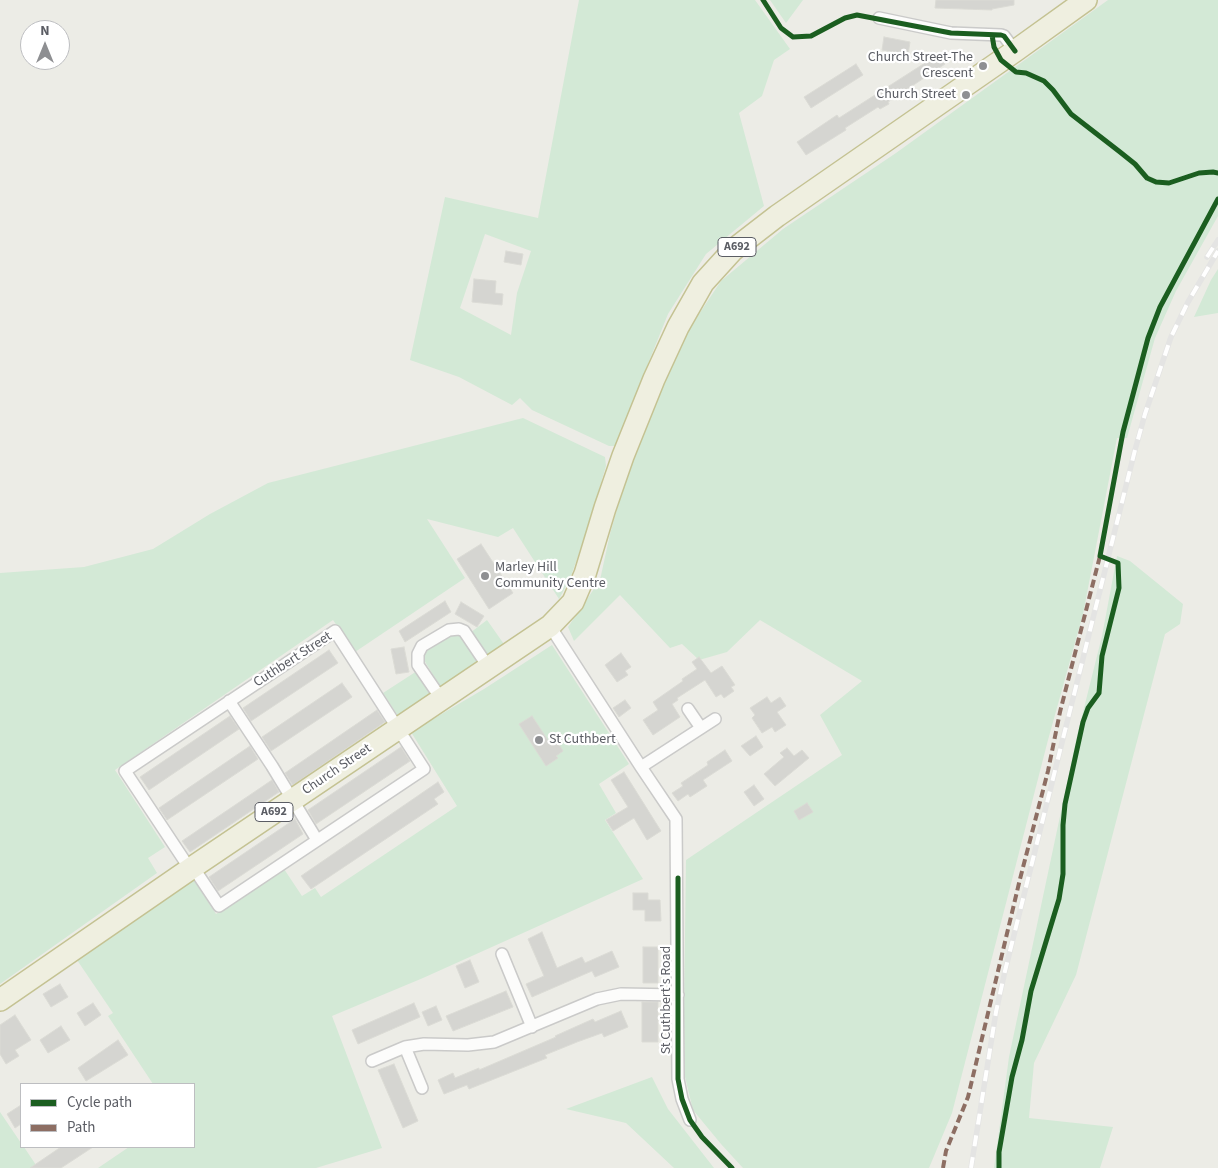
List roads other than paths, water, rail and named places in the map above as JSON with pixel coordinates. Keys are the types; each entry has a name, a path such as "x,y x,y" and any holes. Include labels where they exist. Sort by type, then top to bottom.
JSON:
{"highway":[{"name":"A692","path":"550,626 573,602 585,574 604,508 647,396 678,327 703,283 733,250 777,216 1086,0"},
{"name":"Church Street","path":"0,1000 550,626"}],"street":[{"path":"879,18 951,33 1001,35 1004,36 1015,51"},
{"name":"St Cuthbert's Road","path":"550,626 676,818 678,1079 690,1120"},
{"path":"442,700 418,665 418,654 422,646 449,630 459,628 464,631 489,668"},
{"name":"Cuthbert Street","path":"192,868 126,771 229,701 335,631 399,728"},
{"path":"229,701 317,840"},
{"path":"688,708 701,728"},
{"path":"641,767 715,718"},
{"path":"192,868 219,906 424,769 399,728"},
{"path":"502,954 532,1027"},
{"path":"372,1061 405,1047 424,1044 468,1045 494,1042 597,999 621,994 678,996"},
{"path":"405,1047 422,1088"}],"railway":[{"path":"1207,257 1218,240"},
{"path":"971,1168 996,1012 1005,971 1135,450 1171,337 1188,302 1218,251"}],"place":[{"name":"Church Street-The Crescent","path":"983,66"},
{"name":"Church Street","path":"966,95"},
{"name":"Marley Hill Community Centre","path":"485,576"},
{"name":"St Cuthbert","path":"539,740"}]}
